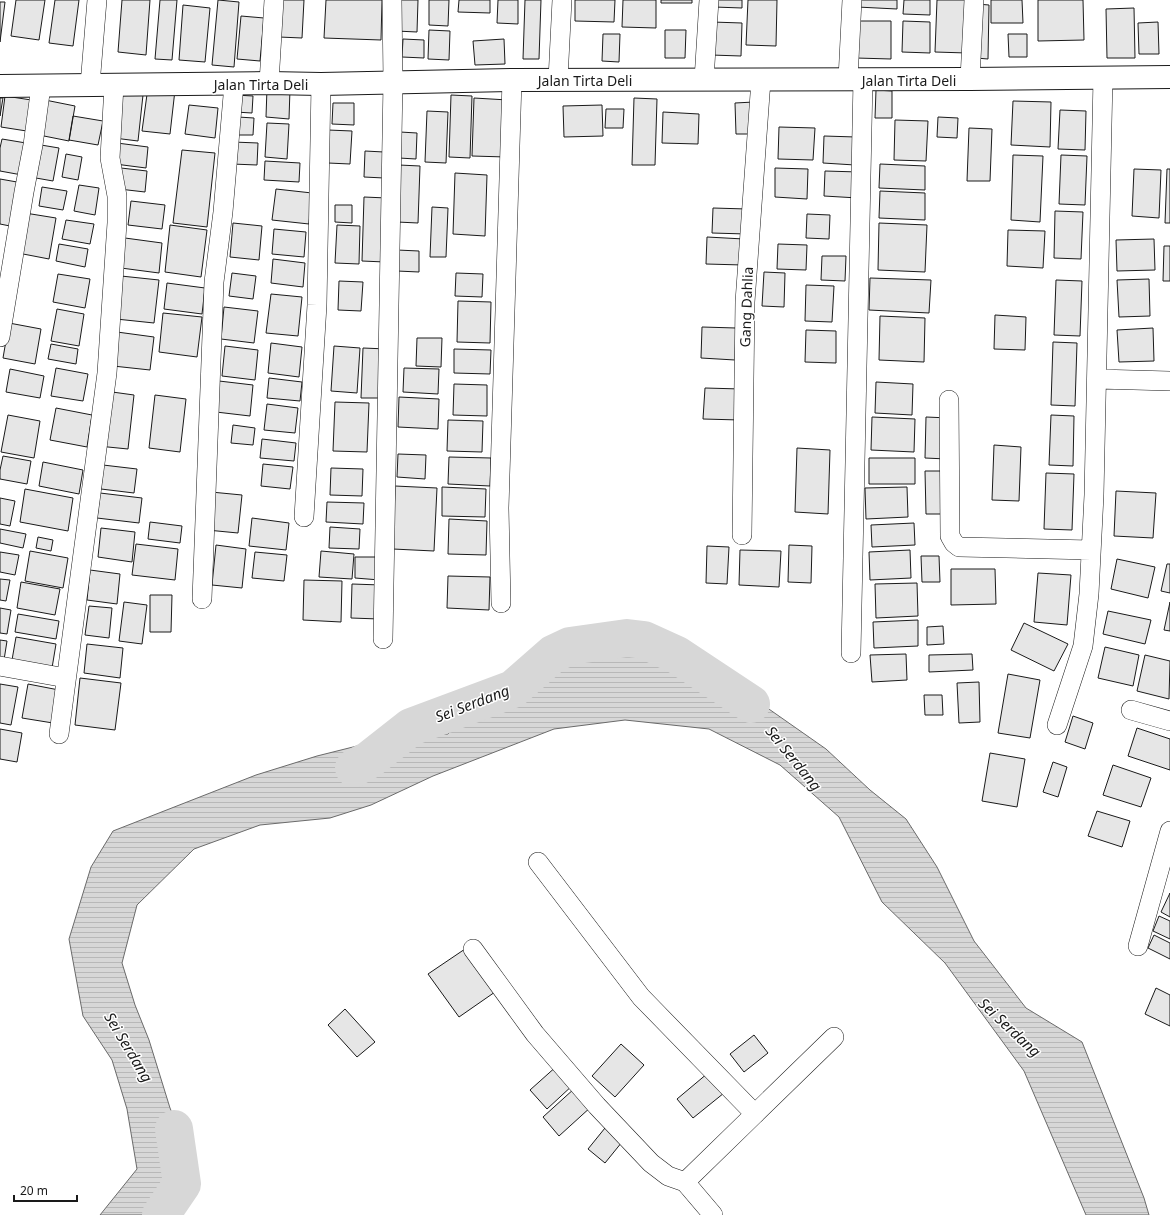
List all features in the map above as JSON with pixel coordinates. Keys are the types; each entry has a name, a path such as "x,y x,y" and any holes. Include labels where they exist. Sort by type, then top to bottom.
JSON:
{"street":[{"path":"90,85 97,0"},
{"path":"269,83 274,0"},
{"path":"383,639 392,0"},
{"path":"558,80 562,0"},
{"path":"704,80 709,0"},
{"path":"850,653 856,80 852,0"},
{"path":"970,79 974,0"},
{"name":"Jalan Tirta Deli","path":"0,86 269,83 321,84 512,80 856,80 1170,77"},
{"path":"1057,725 1083,646 1089,594 1094,495 1103,78"},
{"path":"501,603 500,508 512,80"},
{"name":"Gang Dahlia","path":"742,535 745,302 760,80"},
{"path":"202,599 214,282 223,212 234,84"},
{"path":"304,517 317,305 321,84"},
{"path":"59,734 107,373 117,223 117,196 110,158 114,85"},
{"path":"0,336 24,192 34,145 42,86"},
{"path":"1097,379 1170,381"},
{"path":"949,400 950,536 954,543 959,547 1091,550"},
{"path":"0,666 66,678"},
{"path":"1131,710 1170,721"},
{"path":"1138,946 1170,831"},
{"path":"538,862 641,997 755,1114"},
{"path":"473,949 535,1034 597,1106 651,1163 668,1176 685,1182 713,1215"},
{"path":"685,1182 834,1037"}],"water":[{"path":"581,655 657,657 736,686 826,749 870,790 906,819 937,867 974,941 1026,1008 1082,1042 1144,1198 1149,1215 1086,1215 1024,1071 945,963 882,902 839,817 780,765 709,729 625,720 554,729 433,776 371,805 330,818 260,825 194,849 137,905 122,963 135,1005 149,1040 170,1108 188,1152 177,1205 172,1215 100,1215 137,1169 127,1109 112,1060 83,1016 69,939 91,867 113,831 256,775 317,756 389,738 448,734 507,675"}],"building":[{"path":"16,0 45,0 39,40 11,36"},
{"path":"55,0 79,0 73,46 49,43"},
{"path":"122,0 150,0 146,55 118,52"},
{"path":"160,0 177,0 172,60 155,59"},
{"path":"218,0 239,2 234,67 212,65"},
{"path":"281,0 304,0 302,38 279,37"},
{"path":"326,0 382,0 381,40 324,38"},
{"path":"397,0 418,0 417,32 396,31"},
{"path":"429,0 449,0 448,26 429,25"},
{"path":"459,0 490,0 490,13 458,12"},
{"path":"498,0 518,0 518,24 497,23"},
{"path":"525,0 541,0 539,59 523,59"},
{"path":"575,0 615,0 614,22 575,21"},
{"path":"623,0 656,0 656,28 622,27"},
{"path":"661,0 692,0 692,3 661,3"},
{"path":"714,0 742,0 742,8 714,7"},
{"path":"748,0 777,0 776,46 746,45"},
{"path":"857,0 897,0 897,9 857,7"},
{"path":"904,0 930,0 930,15 903,14"},
{"path":"937,0 968,0 967,53 935,52"},
{"path":"991,0 1022,0 1023,23 991,23"},
{"path":"1038,0 1083,0 1084,40 1038,41"},
{"path":"0,2 5,2 0,42"},
{"path":"977,4 989,5 988,59 976,58"},
{"path":"183,5 210,8 205,62 179,60"},
{"path":"1134,8 1135,58 1107,58 1106,9"},
{"path":"241,16 264,18 260,61 237,59"},
{"path":"857,21 891,21 891,59 856,58"},
{"path":"903,21 930,22 930,53 902,52"},
{"path":"712,22 742,23 741,56 711,55"},
{"path":"1158,22 1159,54 1139,54 1138,23"},
{"path":"429,30 450,31 449,60 428,59"},
{"path":"665,30 686,30 685,58 665,58"},
{"path":"603,34 620,34 619,62 602,61"},
{"path":"1008,34 1027,34 1027,57 1009,57"},
{"path":"403,39 424,40 424,58 402,57"},
{"path":"504,39 505,64 475,65 473,41"},
{"path":"148,87 175,90 170,134 142,131"},
{"path":"267,88 290,89 289,119 266,117"},
{"path":"876,90 892,91 892,118 875,118"},
{"path":"119,92 143,95 138,141 114,138"},
{"path":"235,95 253,96 252,113 235,112"},
{"path":"451,95 472,96 470,158 449,157"},
{"path":"5,96 38,101 33,132 1,127"},
{"path":"0,98 3,98 0,116"},
{"path":"474,98 508,100 506,157 472,156"},
{"path":"634,98 657,99 655,165 632,165"},
{"path":"45,100 75,106 69,141 39,135"},
{"path":"1013,101 1051,102 1050,147 1011,145"},
{"path":"754,102 755,134 736,134 735,103"},
{"path":"333,103 354,103 354,125 332,124"},
{"path":"189,105 218,108 215,138 185,134"},
{"path":"602,105 603,136 564,137 563,106"},
{"path":"606,109 624,109 623,128 605,128"},
{"path":"1060,110 1086,111 1085,150 1058,149"},
{"path":"427,111 448,112 446,163 425,162"},
{"path":"663,112 699,114 698,144 662,143"},
{"path":"73,116 103,121 98,145 69,140"},
{"path":"238,117 254,118 253,135 237,135"},
{"path":"938,117 958,118 957,138 937,137"},
{"path":"895,120 928,121 926,161 894,160"},
{"path":"267,123 289,124 287,159 265,157"},
{"path":"779,127 815,128 813,160 778,159"},
{"path":"969,128 992,129 990,181 967,181"},
{"path":"328,130 352,131 350,164 328,163"},
{"path":"400,132 417,133 416,159 399,158"},
{"path":"824,136 856,137 855,165 823,163"},
{"path":"2,139 26,143 22,175 0,171 0,148"},
{"path":"233,142 258,143 257,165 232,164"},
{"path":"117,143 148,147 146,168 115,164"},
{"path":"41,145 59,148 53,181 36,178"},
{"path":"182,150 215,153 207,227 173,223"},
{"path":"365,151 384,152 384,178 364,177"},
{"path":"66,154 82,157 78,180 62,177"},
{"path":"1013,155 1043,156 1040,222 1011,220"},
{"path":"1061,155 1087,156 1085,205 1059,204"},
{"path":"265,161 300,163 299,182 264,180"},
{"path":"880,164 925,166 925,190 879,188"},
{"path":"399,165 420,166 418,223 397,222"},
{"path":"121,168 147,171 145,192 119,189"},
{"path":"775,168 808,169 807,199 775,197"},
{"path":"1134,169 1161,170 1159,218 1132,216"},
{"path":"1167,169 1170,169 1170,223 1165,223"},
{"path":"825,171 859,172 858,198 824,196"},
{"path":"455,173 487,175 485,236 453,234"},
{"path":"0,179 17,182 10,226 0,224"},
{"path":"79,185 99,188 95,215 74,211"},
{"path":"42,187 67,191 63,210 39,206"},
{"path":"276,189 312,193 309,224 272,220"},
{"path":"880,191 925,193 925,220 879,218"},
{"path":"364,197 387,198 385,262 362,261"},
{"path":"131,201 165,205 162,229 128,225"},
{"path":"335,205 352,205 352,223 335,222"},
{"path":"432,207 448,208 446,257 430,257"},
{"path":"713,208 747,209 746,234 712,233"},
{"path":"1055,211 1083,212 1081,259 1054,258"},
{"path":"25,213 56,218 49,259 18,253"},
{"path":"807,214 830,215 829,239 806,238"},
{"path":"66,220 94,224 90,244 62,239"},
{"path":"233,223 262,226 259,260 230,257"},
{"path":"879,223 927,225 925,272 878,270"},
{"path":"170,225 207,230 201,277 165,272"},
{"path":"337,225 360,226 359,264 335,263"},
{"path":"274,229 306,232 304,257 272,254"},
{"path":"1008,230 1045,231 1043,268 1007,266"},
{"path":"707,237 744,239 743,265 706,264"},
{"path":"125,238 162,243 159,273 121,268"},
{"path":"1154,239 1155,270 1117,271 1116,240"},
{"path":"59,244 88,249 85,267 56,261"},
{"path":"778,244 807,245 806,270 777,269"},
{"path":"1164,246 1170,246 1170,281 1163,281"},
{"path":"397,250 419,251 419,272 397,271"},
{"path":"822,256 846,256 845,281 821,280"},
{"path":"273,259 305,263 303,287 271,283"},
{"path":"764,272 785,273 784,307 762,306"},
{"path":"232,273 256,276 253,299 229,296"},
{"path":"456,273 483,274 482,297 455,296"},
{"path":"58,274 90,279 85,308 53,302"},
{"path":"121,276 159,280 154,323 116,319"},
{"path":"870,278 931,280 929,313 869,310"},
{"path":"1149,279 1150,316 1119,317 1117,280"},
{"path":"1056,280 1082,281 1080,336 1054,335"},
{"path":"339,281 363,282 361,311 338,310"},
{"path":"167,283 205,288 202,314 164,309"},
{"path":"806,285 834,286 832,322 805,321"},
{"path":"271,294 302,297 298,336 266,333"},
{"path":"458,301 491,302 490,343 457,342"},
{"path":"224,307 258,311 254,343 221,339"},
{"path":"57,309 84,314 79,346 51,341"},
{"path":"163,313 202,317 197,357 159,352"},
{"path":"995,315 1026,317 1025,350 994,349"},
{"path":"880,316 925,318 924,362 879,360"},
{"path":"9,323 41,329 35,364 3,358"},
{"path":"702,327 736,328 735,360 701,358"},
{"path":"1153,328 1154,361 1119,362 1117,330"},
{"path":"806,330 836,331 836,363 805,362"},
{"path":"117,332 154,337 150,370 113,366"},
{"path":"417,338 442,338 441,367 416,366"},
{"path":"1053,342 1077,343 1075,406 1051,405"},
{"path":"271,343 302,347 299,377 268,373"},
{"path":"51,344 78,349 76,364 48,359"},
{"path":"225,346 258,350 255,380 222,376"},
{"path":"334,346 360,348 357,393 331,391"},
{"path":"363,348 387,349 385,398 361,398"},
{"path":"454,349 491,350 490,374 454,373"},
{"path":"56,368 88,374 83,401 51,396"},
{"path":"404,368 439,369 438,394 403,392"},
{"path":"10,369 44,376 40,398 6,392"},
{"path":"269,378 302,382 300,401 267,398"},
{"path":"219,381 253,385 250,416 216,412"},
{"path":"876,382 913,384 912,415 875,413"},
{"path":"454,384 487,385 487,416 453,415"},
{"path":"705,388 741,389 740,420 703,419"},
{"path":"105,391 134,395 128,449 98,446"},
{"path":"155,395 186,399 180,452 149,448"},
{"path":"399,397 439,399 438,429 398,427"},
{"path":"335,402 369,403 367,452 333,451"},
{"path":"267,404 298,408 295,433 264,430"},
{"path":"56,408 92,415 87,447 50,440"},
{"path":"8,415 40,421 34,458 1,452"},
{"path":"1051,415 1074,416 1073,466 1049,465"},
{"path":"872,417 915,419 914,452 871,450"},
{"path":"926,417 949,418 947,459 925,458"},
{"path":"448,420 483,421 482,452 447,451"},
{"path":"233,425 255,428 253,445 231,443"},
{"path":"262,439 296,443 294,461 260,458"},
{"path":"994,445 1021,447 1019,501 992,500"},
{"path":"797,448 830,450 828,514 795,512"},
{"path":"398,454 426,455 425,479 397,477"},
{"path":"3,456 31,461 27,484 0,479"},
{"path":"449,457 491,458 490,486 448,484"},
{"path":"869,458 915,458 915,484 869,484"},
{"path":"43,462 83,470 79,494 39,486"},
{"path":"263,464 293,467 290,489 261,486"},
{"path":"103,465 137,469 134,493 101,489"},
{"path":"331,468 363,469 362,496 330,495"},
{"path":"925,471 944,471 945,514 926,514"},
{"path":"1046,473 1074,474 1072,530 1044,529"},
{"path":"395,486 437,488 434,551 393,549"},
{"path":"442,487 486,489 485,517 442,516"},
{"path":"907,487 908,517 866,519 865,488"},
{"path":"25,489 73,498 68,531 20,522"},
{"path":"1116,491 1156,493 1153,538 1114,536"},
{"path":"211,492 242,495 238,533 207,530"},
{"path":"100,493 142,498 139,523 97,518"},
{"path":"0,498 15,501 10,526 0,524"},
{"path":"327,502 364,503 363,524 326,522"},
{"path":"252,518 289,523 286,550 249,546"},
{"path":"449,519 487,521 486,555 448,554"},
{"path":"150,522 182,526 180,543 148,539"},
{"path":"914,523 915,545 872,547 871,525"},
{"path":"330,527 360,529 359,549 329,548"},
{"path":"101,528 135,532 132,562 98,557"},
{"path":"0,529 26,534 23,548 0,543"},
{"path":"38,537 53,540 51,551 36,548"},
{"path":"136,544 178,549 175,580 132,575"},
{"path":"216,545 246,549 242,588 212,585"},
{"path":"789,545 812,546 811,583 788,582"},
{"path":"707,546 729,547 727,584 706,583"},
{"path":"740,550 781,551 779,587 739,585"},
{"path":"910,550 911,578 870,580 869,552"},
{"path":"30,551 68,558 63,588 25,581"},
{"path":"321,551 354,554 352,579 319,577"},
{"path":"0,552 19,555 15,575 0,572"},
{"path":"255,552 287,555 284,581 252,578"},
{"path":"921,556 939,556 940,582 922,582"},
{"path":"355,557 381,557 380,580 355,578"},
{"path":"1117,559 1155,567 1148,598 1111,589"},
{"path":"1167,564 1170,564 1170,593 1161,591"},
{"path":"951,569 995,569 996,604 951,605"},
{"path":"90,570 120,574 117,604 87,600"},
{"path":"1038,573 1071,575 1067,625 1034,622"},
{"path":"448,576 490,577 489,610 447,608"},
{"path":"0,579 10,580 6,601 0,600"},
{"path":"304,580 342,581 341,622 303,620"},
{"path":"21,582 60,589 55,615 17,608"},
{"path":"917,583 918,616 876,618 875,584"},
{"path":"352,584 381,585 379,619 351,618"},
{"path":"150,595 172,595 171,632 150,632"},
{"path":"124,602 147,605 142,644 119,641"},
{"path":"1170,602 1170,631 1164,630"},
{"path":"89,606 112,608 109,638 85,635"},
{"path":"0,608 11,610 7,634 0,633"},
{"path":"1108,611 1151,620 1145,644 1103,634"},
{"path":"18,614 59,621 56,639 15,632"},
{"path":"918,620 918,646 874,648 873,622"},
{"path":"1024,623 1068,644 1054,671 1011,650"},
{"path":"943,626 944,644 927,645 927,627"},
{"path":"16,637 56,644 52,668 12,660"},
{"path":"0,640 7,641 4,660 0,659"},
{"path":"87,644 123,648 120,678 84,673"},
{"path":"1105,647 1139,655 1133,686 1098,678"},
{"path":"906,654 907,680 872,682 870,655"},
{"path":"972,654 973,670 929,672 929,655"},
{"path":"1145,655 1170,661 1169,699 1137,691"},
{"path":"1008,674 1040,680 1030,738 998,733"},
{"path":"80,678 121,683 115,730 75,725"},
{"path":"979,682 980,722 959,723 957,683"},
{"path":"0,684 18,687 11,725 0,723"},
{"path":"28,684 59,690 53,723 22,718"},
{"path":"924,695 942,695 943,715 925,715"},
{"path":"1073,716 1093,723 1085,749 1065,742"},
{"path":"1137,728 1170,739 1170,770 1128,756"},
{"path":"0,729 22,733 17,762 0,759"},
{"path":"990,753 1025,759 1017,807 982,801"},
{"path":"1053,762 1067,767 1058,797 1043,792"},
{"path":"1113,765 1151,778 1141,807 1103,795"},
{"path":"1097,811 1130,821 1122,847 1088,836"},
{"path":"1170,893 1170,917 1161,912"},
{"path":"1159,916 1170,921 1170,939 1153,931"},
{"path":"1154,935 1170,943 1170,959 1148,948"},
{"path":"465,949 495,992 459,1017 428,974"},
{"path":"1156,988 1170,995 1170,1026 1145,1014"},
{"path":"345,1009 375,1042 357,1057 328,1025"},
{"path":"754,1035 768,1053 744,1072 730,1054"},
{"path":"621,1044 644,1065 615,1097 592,1076"},
{"path":"558,1065 574,1084 547,1109 530,1090"},
{"path":"708,1073 724,1093 693,1118 677,1099"},
{"path":"575,1088 592,1106 559,1136 543,1117"},
{"path":"605,1128 622,1142 605,1163 588,1149"}],"waterway":[{"name":"Sei Serdang","path":"354,768 369,760 411,727 513,689 553,654 570,646 627,638 644,640 677,655 751,704"},
{"name":"Sei Serdang","path":"161,1215 182,1184 174,1129"}]}
